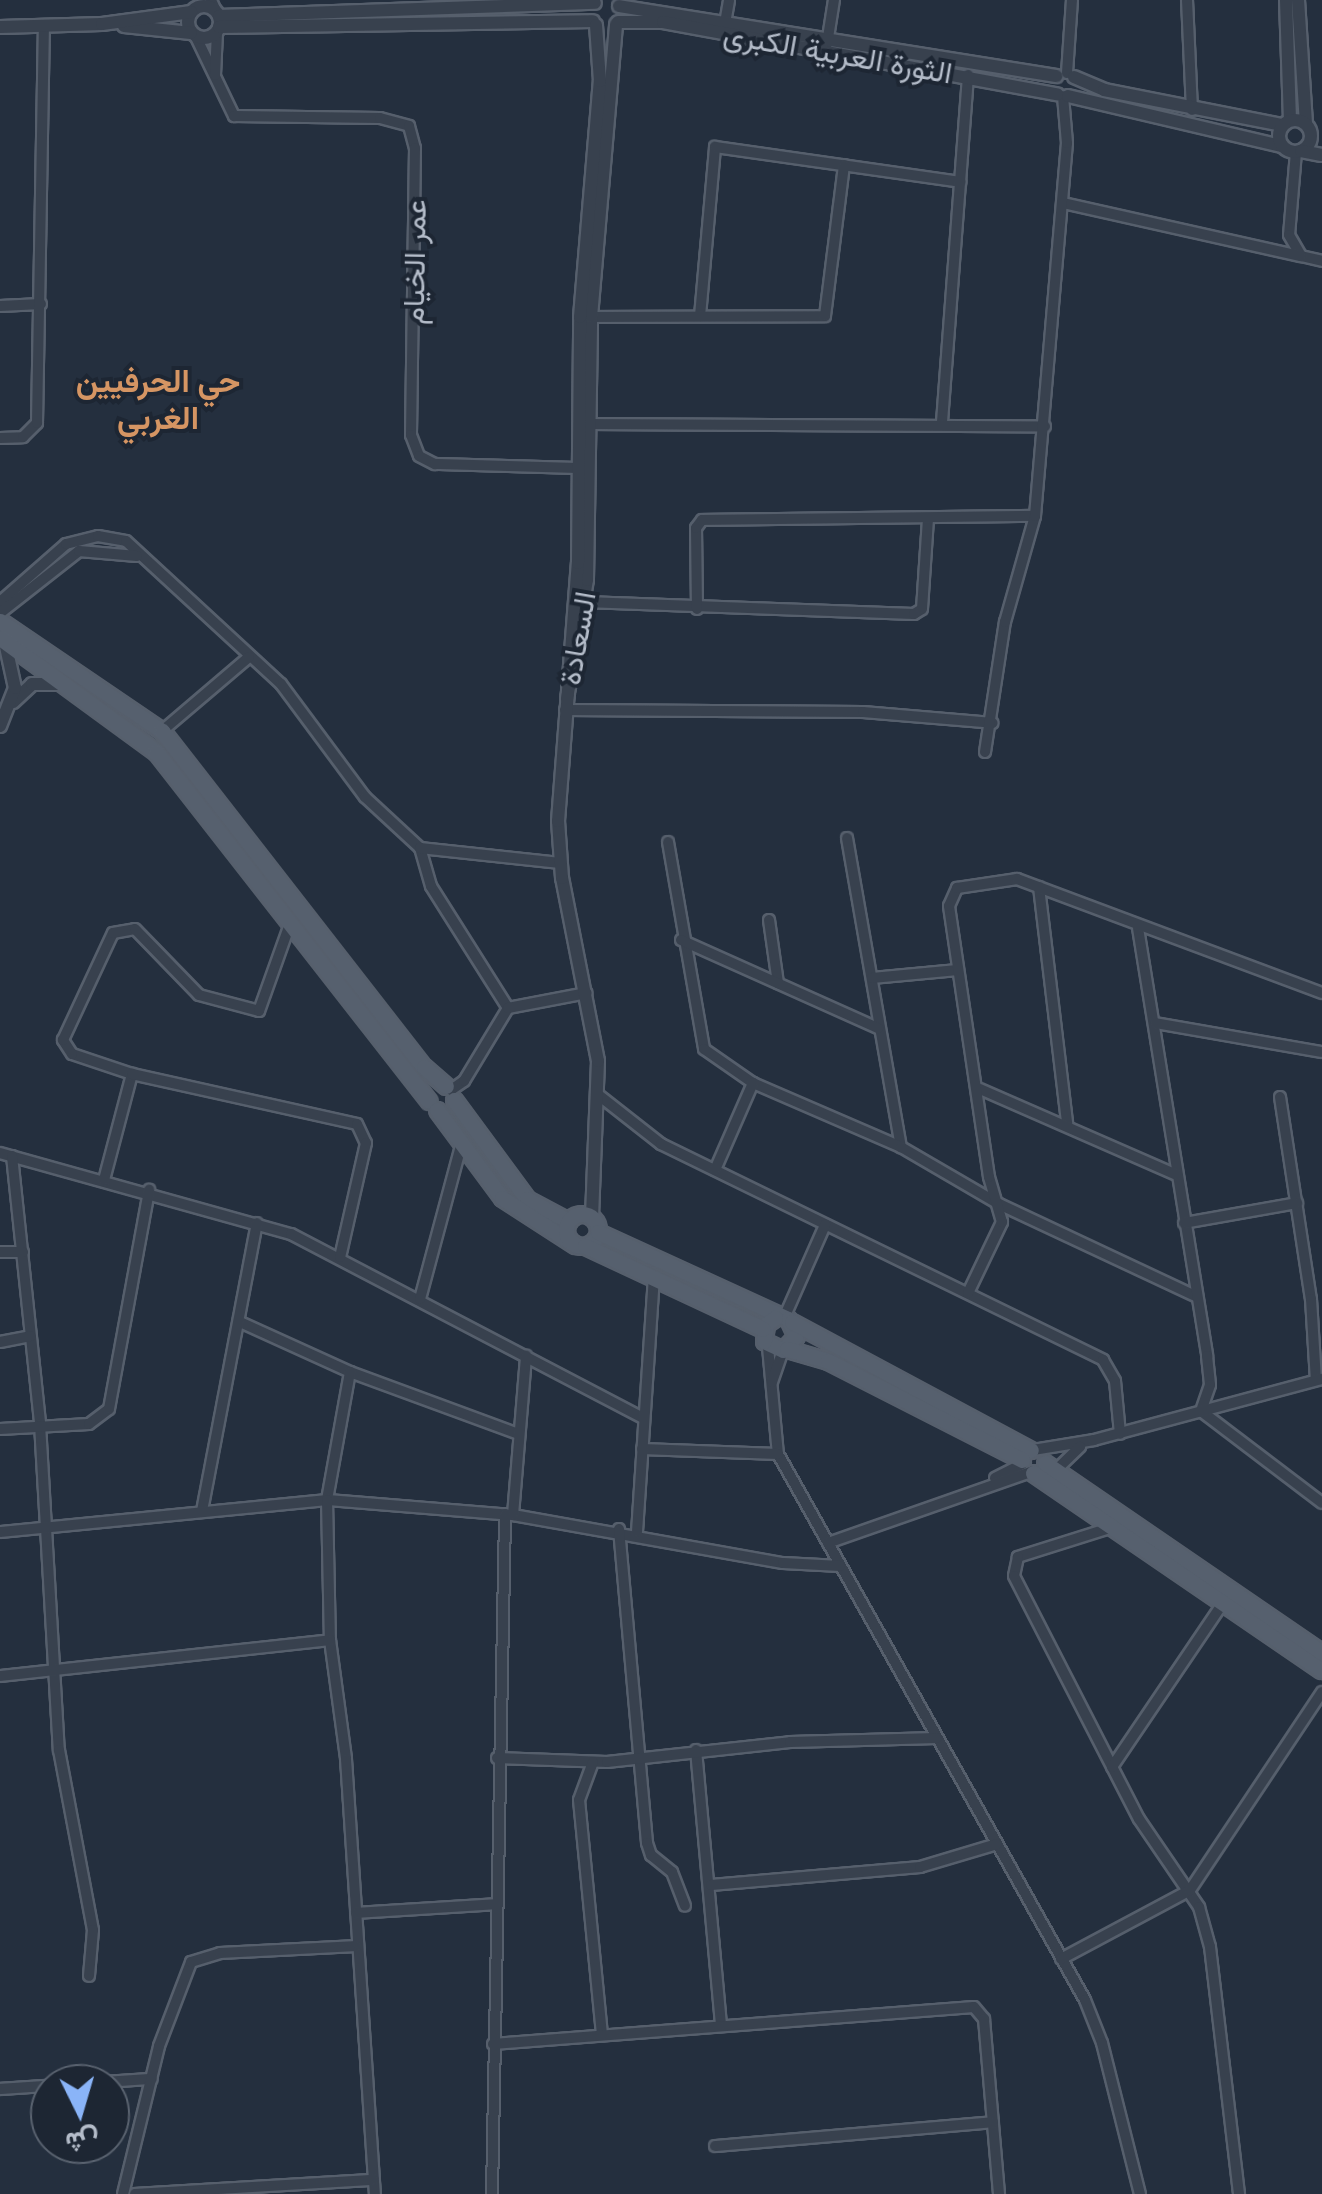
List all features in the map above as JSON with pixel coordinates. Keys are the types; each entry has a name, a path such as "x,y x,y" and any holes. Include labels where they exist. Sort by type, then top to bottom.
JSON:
{"main road":[{"path":"0,617 162,731 424,1066 450,1092 527,1199 585,1221 779,1322 1034,1463 1322,1653"},
{"path":"3,640 156,752 222,830 461,1146 520,1215 654,1278 779,1322 796,1336 780,1349"},
{"path":"433,1106 435,1088 450,1092"},
{"path":"580,1246 567,1237 585,1221"},
{"path":"580,1246 585,1221"},
{"path":"779,1322 780,1349"},
{"path":"780,1349 828,1361 1034,1463 1114,1527 1321,1668 1322,1678"}],"street":[{"path":"725,28 729,0"},
{"path":"827,45 834,0"},
{"path":"985,752 993,723 1005,622 1035,516 1063,203 1063,95 1072,0"},
{"path":"1187,0 1192,110"},
{"path":"1282,146 1287,123 1286,0"},
{"path":"1298,0 1313,130 1298,152 1288,225 1301,256"},
{"path":"102,24 194,35 216,17 598,1"},
{"name":"السعادة","path":"566,704 600,81 595,23 598,1"},
{"name":"الثورة العربية الكبرى","path":"616,2 725,28 827,45 1066,75 1192,110 1313,130"},
{"name":"السعادة","path":"566,704 585,602 590,424 586,316 616,2"},
{"path":"0,27 102,24 206,6 216,17 215,76"},
{"path":"193,8 194,35"},
{"path":"342,12 595,23"},
{"name":"الثورة العربية الكبرى","path":"595,23 725,28"},
{"path":"0,438 24,437 37,423 44,26"},
{"name":"عمر الخيام","path":"194,35 215,76 224,105 241,119 380,118 409,126 415,148 411,435 419,456 435,464 581,468"},
{"name":"الثورة العربية الكبرى","path":"827,45 1063,95 1298,152"},
{"path":"942,422 968,75"},
{"path":"1063,95 1076,88 1066,75"},
{"path":"700,316 715,147 961,182"},
{"path":"1298,152 1322,155"},
{"path":"586,316 825,316 844,165"},
{"path":"1063,203 1322,261"},
{"path":"0,306 41,304"},
{"path":"590,424 942,422 1045,426"},
{"path":"697,610 697,522 1035,516"},
{"path":"585,602 697,610 920,612 928,518"},
{"path":"0,602 74,541 119,538 294,700 365,798 420,848 431,886 508,1008"},
{"path":"0,617 78,551 138,556"},
{"path":"3,640 15,672 12,704"},
{"path":"162,731 248,656"},
{"path":"0,726 12,704 39,682 72,688"},
{"path":"585,1221 593,1187 596,1093 587,993 560,863 566,704 863,712 993,723"},
{"path":"847,838 901,1146"},
{"path":"668,842 700,1041 753,1084 901,1146 999,1204 1195,1296"},
{"path":"420,848 560,863"},
{"path":"968,1293 1002,1222 989,1176 980,1090 949,906 957,888 989,879 1039,887 1093,904 1138,928 1322,994"},
{"path":"1039,887 1067,1123"},
{"path":"768,920 778,983"},
{"path":"290,924 259,1011 199,996 135,930 113,933 63,1040 72,1054 132,1074 357,1124 366,1143 340,1257"},
{"path":"1138,928 1210,1385 1202,1412"},
{"path":"681,940 878,1028"},
{"path":"872,978 958,970"},
{"path":"450,1092 464,1081 508,1008 587,993"},
{"path":"1155,1023 1322,1052"},
{"path":"104,1180 132,1074"},
{"path":"716,1170 753,1084"},
{"path":"980,1090 1067,1123 1177,1176"},
{"path":"596,1093 660,1144 1103,1360 1116,1381 1120,1434"},
{"path":"828,1544 1094,1440 1319,1379 1317,1298 1296,1203 1280,1097"},
{"path":"420,1299 461,1146"},
{"path":"0,1153 149,1190 257,1223 340,1257 643,1418"},
{"path":"12,1156 40,1424 62,1781 94,1930 89,1976"},
{"path":"0,1429 89,1424 109,1409 149,1190"},
{"path":"1184,1223 1296,1203"},
{"path":"202,1511 257,1223"},
{"path":"779,1322 825,1225"},
{"path":"0,1252 23,1252"},
{"path":"636,1532 654,1278"},
{"path":"240,1322 350,1372 516,1433"},
{"path":"0,1342 30,1336"},
{"path":"780,1349 772,1382 778,1454 1098,2030 1140,2194"},
{"path":"492,2194 497,1758 509,1514 526,1356"},
{"path":"350,1372 327,1500 330,1640 346,1758 375,2194"},
{"path":"1202,1412 1322,1503"},
{"path":"1034,1463 1066,1455 1094,1440"},
{"path":"642,1449 778,1454"},
{"path":"0,1532 327,1500 509,1514 636,1532 784,1563 840,1566"},
{"path":"1114,1527 1027,1552 1014,1569 1112,1767 1175,1878 1190,1890 1210,1947 1239,2194"},
{"path":"619,1529 651,1855 672,1872 685,1906"},
{"path":"1112,1767 1223,1603"},
{"path":"0,1676 330,1640"},
{"path":"1061,1959 1190,1890 1322,1692"},
{"path":"497,1758 593,1762 696,1750 937,1738"},
{"path":"696,1750 721,2023"},
{"path":"593,1762 579,1800 602,2034"},
{"path":"711,1886 920,1867 997,1844"},
{"path":"356,1913 498,1904"},
{"path":"123,2194 152,2080 191,1962 220,1953 357,1946"},
{"path":"493,2044 721,2023 974,2007 984,2018 999,2194"},
{"path":"0,2089 152,2080"},
{"path":"714,2146 993,2122"},
{"path":"135,2194 374,2180"}],"district":[{"name":"حي الحرفيين الغربي","path":"158,400"}]}
